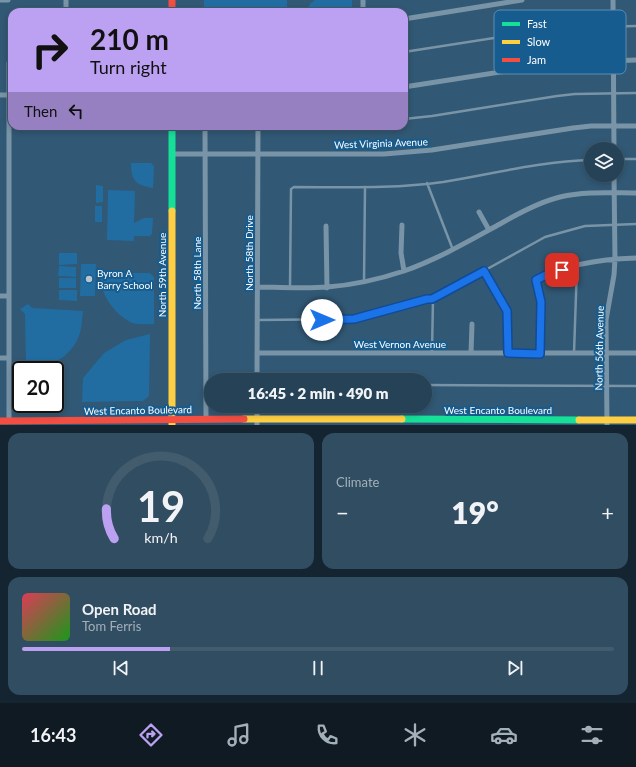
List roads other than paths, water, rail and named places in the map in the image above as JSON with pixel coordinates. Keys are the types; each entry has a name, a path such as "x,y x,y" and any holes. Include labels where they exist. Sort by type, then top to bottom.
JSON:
{"street":[{"path":"0,0 8,0"},
{"path":"408,18 522,0"},
{"path":"408,86 494,73"},
{"path":"613,74 614,142"},
{"name":"West Virginia Avenue","path":"172,154 384,154 432,150 554,130 591,126 636,126"},
{"path":"9,421 10,130"},
{"name":"North 59th Avenue","path":"172,130 172,422"},
{"name":"North 58th Lane","path":"205,130 206,419"},
{"name":"North 58th Drive","path":"257,373 258,130"},
{"name":"North 56th Avenue","path":"607,423 606,320 614,276 615,259 614,182"},
{"path":"258,287 327,288 364,282 404,271 453,250 527,209 550,200 581,193 636,193"},
{"path":"479,212 489,230"},
{"path":"326,226 327,288"},
{"path":"402,226 401,253 404,271"},
{"path":"540,354 541,302 536,280 548,274 604,260 636,258"},
{"path":"0,296 9,296"},
{"path":"471,353 472,324"},
{"name":"West Vernon Avenue","path":"258,353 636,353"},
{"path":"0,358 9,358"},
{"name":"West Encanto Boulevard","path":"0,421 172,422 206,419 220,422 607,423 636,420"}],"lane":[{"path":"408,51 494,38"},
{"path":"408,119 557,96 636,93"},
{"path":"624,159 636,159"},
{"path":"290,288 290,189 294,187 365,187 427,184 561,162 584,160"},
{"path":"427,184 453,250"},
{"path":"364,282 365,187"},
{"path":"258,320 354,319 427,299 432,299 545,237 585,226 636,224"},
{"path":"574,354 577,266"},
{"path":"484,271 507,311 508,353"},
{"path":"432,299 432,353"},
{"path":"432,385 636,386"}],"place":[{"name":"Byron A Barry School","path":"89,279"}]}
